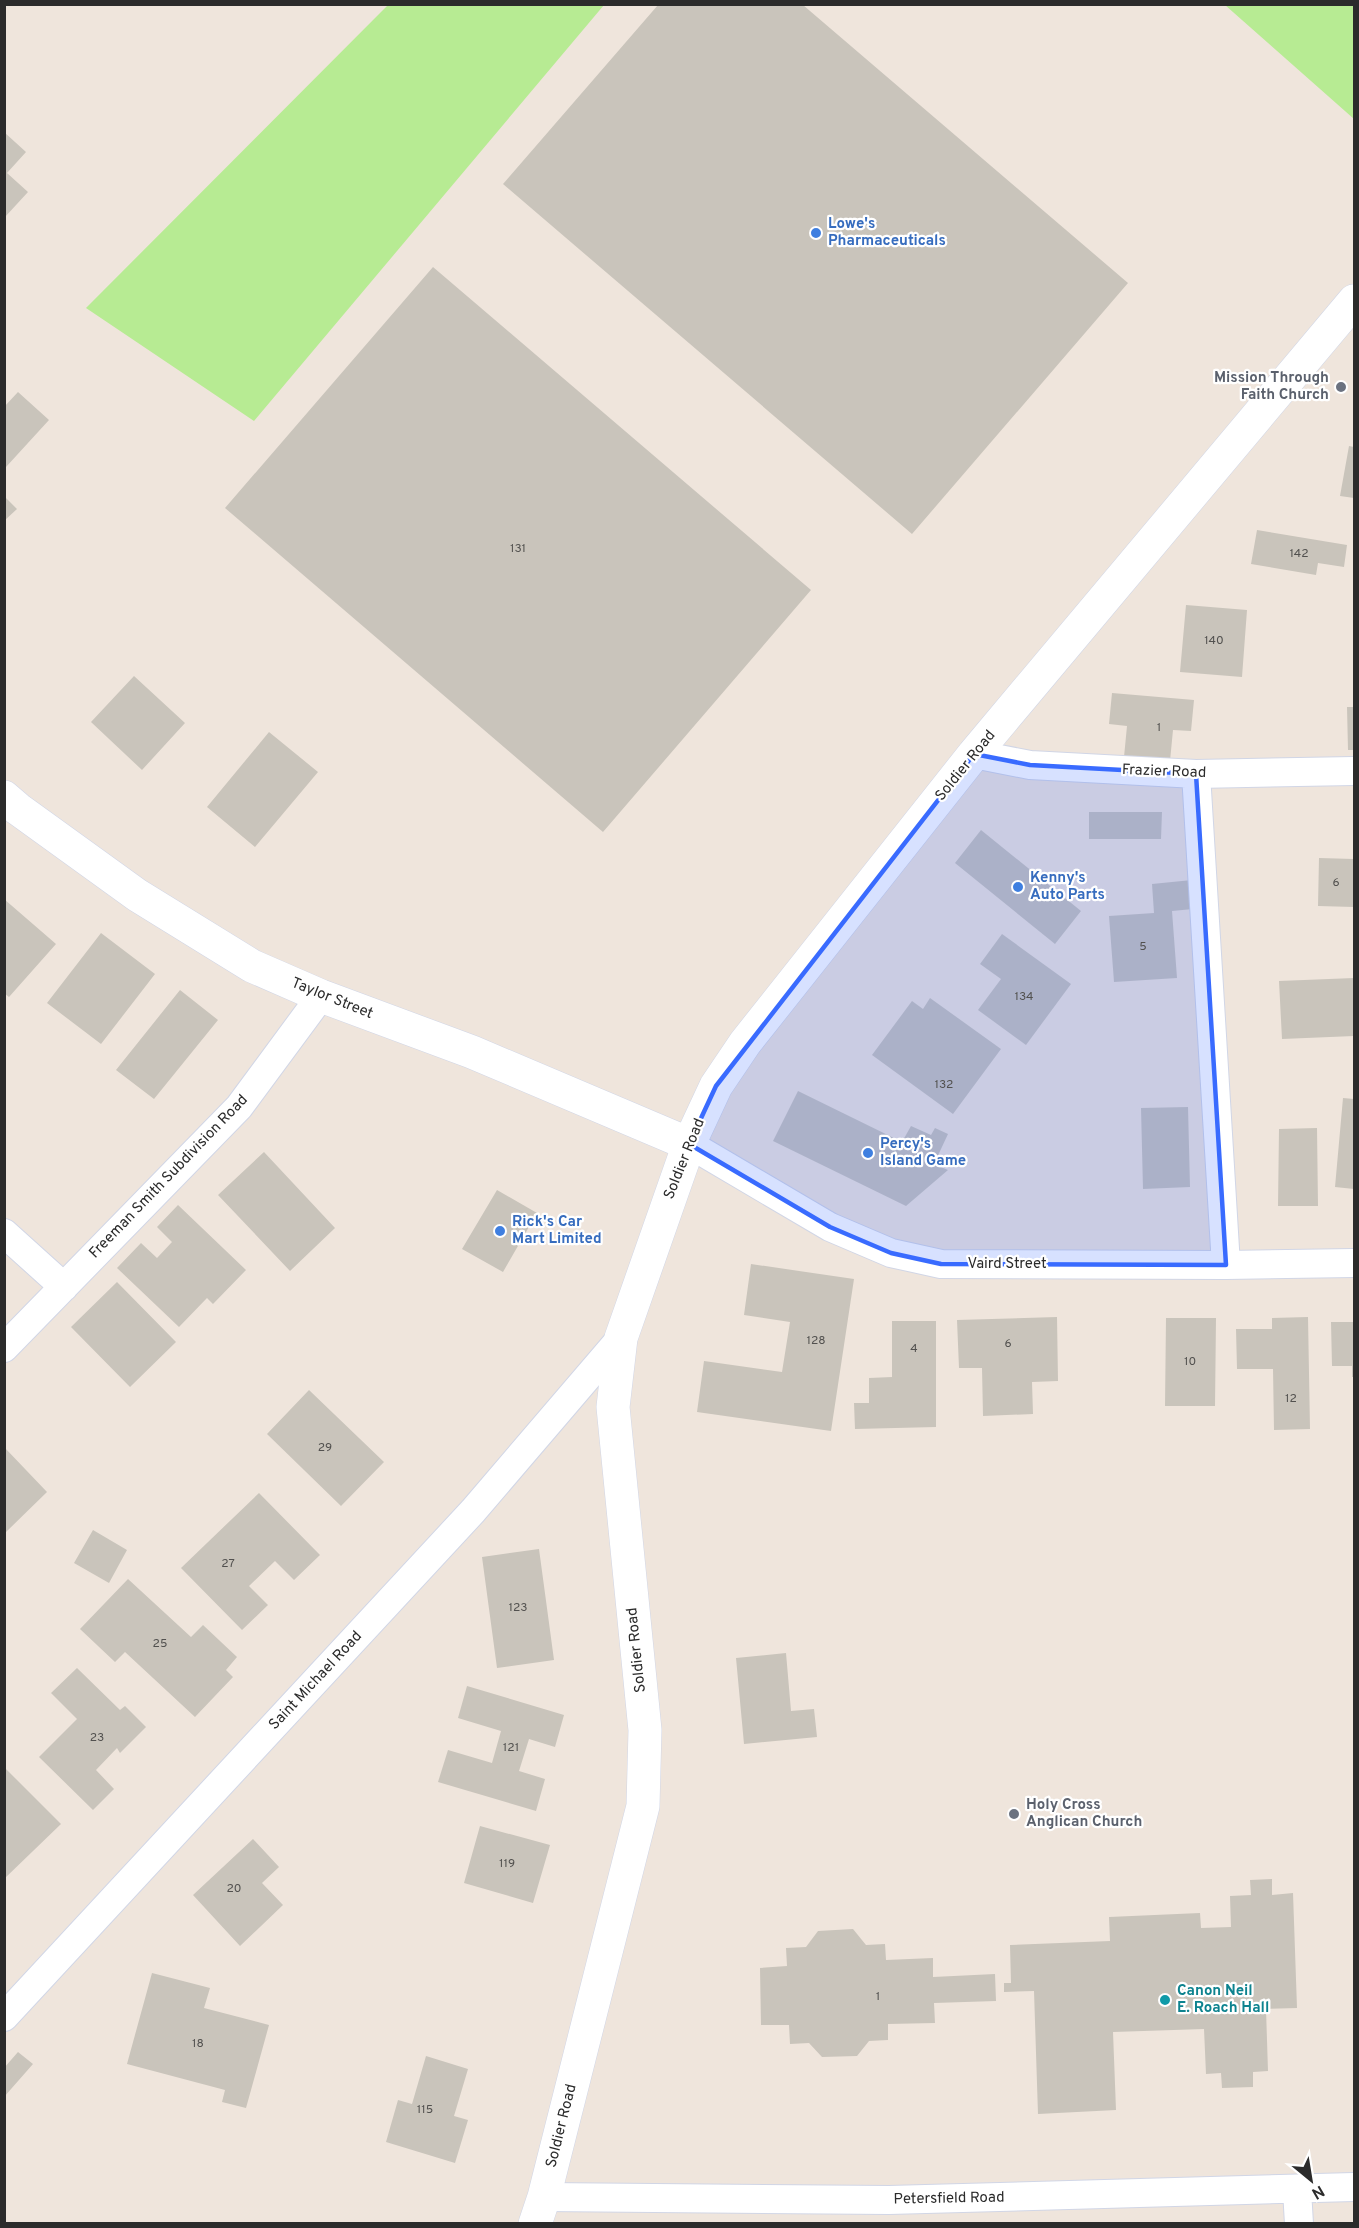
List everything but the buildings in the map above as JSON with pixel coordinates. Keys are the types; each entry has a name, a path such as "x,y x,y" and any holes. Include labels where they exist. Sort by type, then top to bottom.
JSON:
{"main road":[{"name":"Soldier Road","path":"539,2210 643,1806 645,1730 613,1407 621,1338 689,1144 716,1086 745,1043 975,754 1354,301"},
{"name":"Taylor Street","path":"4,797 137,895 252,966 321,996 472,1052 689,1144"}],"street":[{"name":"Frazier Road","path":"975,754 1030,765 1196,774 1354,771"},
{"path":"1196,774 1226,1264"},
{"name":"Freeman Smith Subdivision Road","path":"4,1348 239,1107 321,996"},
{"name":"Vaird Street","path":"689,1144 830,1227 891,1253 941,1264 1354,1263"},
{"path":"4,1233 64,1287"},
{"name":"Saint Michael Road","path":"4,2018 473,1511 621,1338"},
{"name":"Petersfield Road","path":"539,2210 887,2212 1354,2187"},
{"path":"1298,2190 1299,2223"}],"highlighted area":[{"path":"974,754 1030,765 1196,774 1226,1265 941,1264 891,1253 830,1227 689,1144 716,1086"}],"green space":[{"path":"388,5 604,5 254,421 86,308"},
{"path":"1225,5 1354,5 1354,119"}],"place":[{"name":"Lowe's Pharmaceuticals","path":"816,233"},
{"name":"Mission Through Faith Church","path":"1341,387"},
{"name":"Kenny's Auto Parts","path":"1018,887"},
{"name":"Percy's Island Game","path":"868,1153"},
{"name":"Rick's Car Mart Limited","path":"500,1231"},
{"name":"Holy Cross Anglican Church","path":"1014,1814"},
{"name":"Canon Neil E. Roach Hall","path":"1165,2000"}]}
